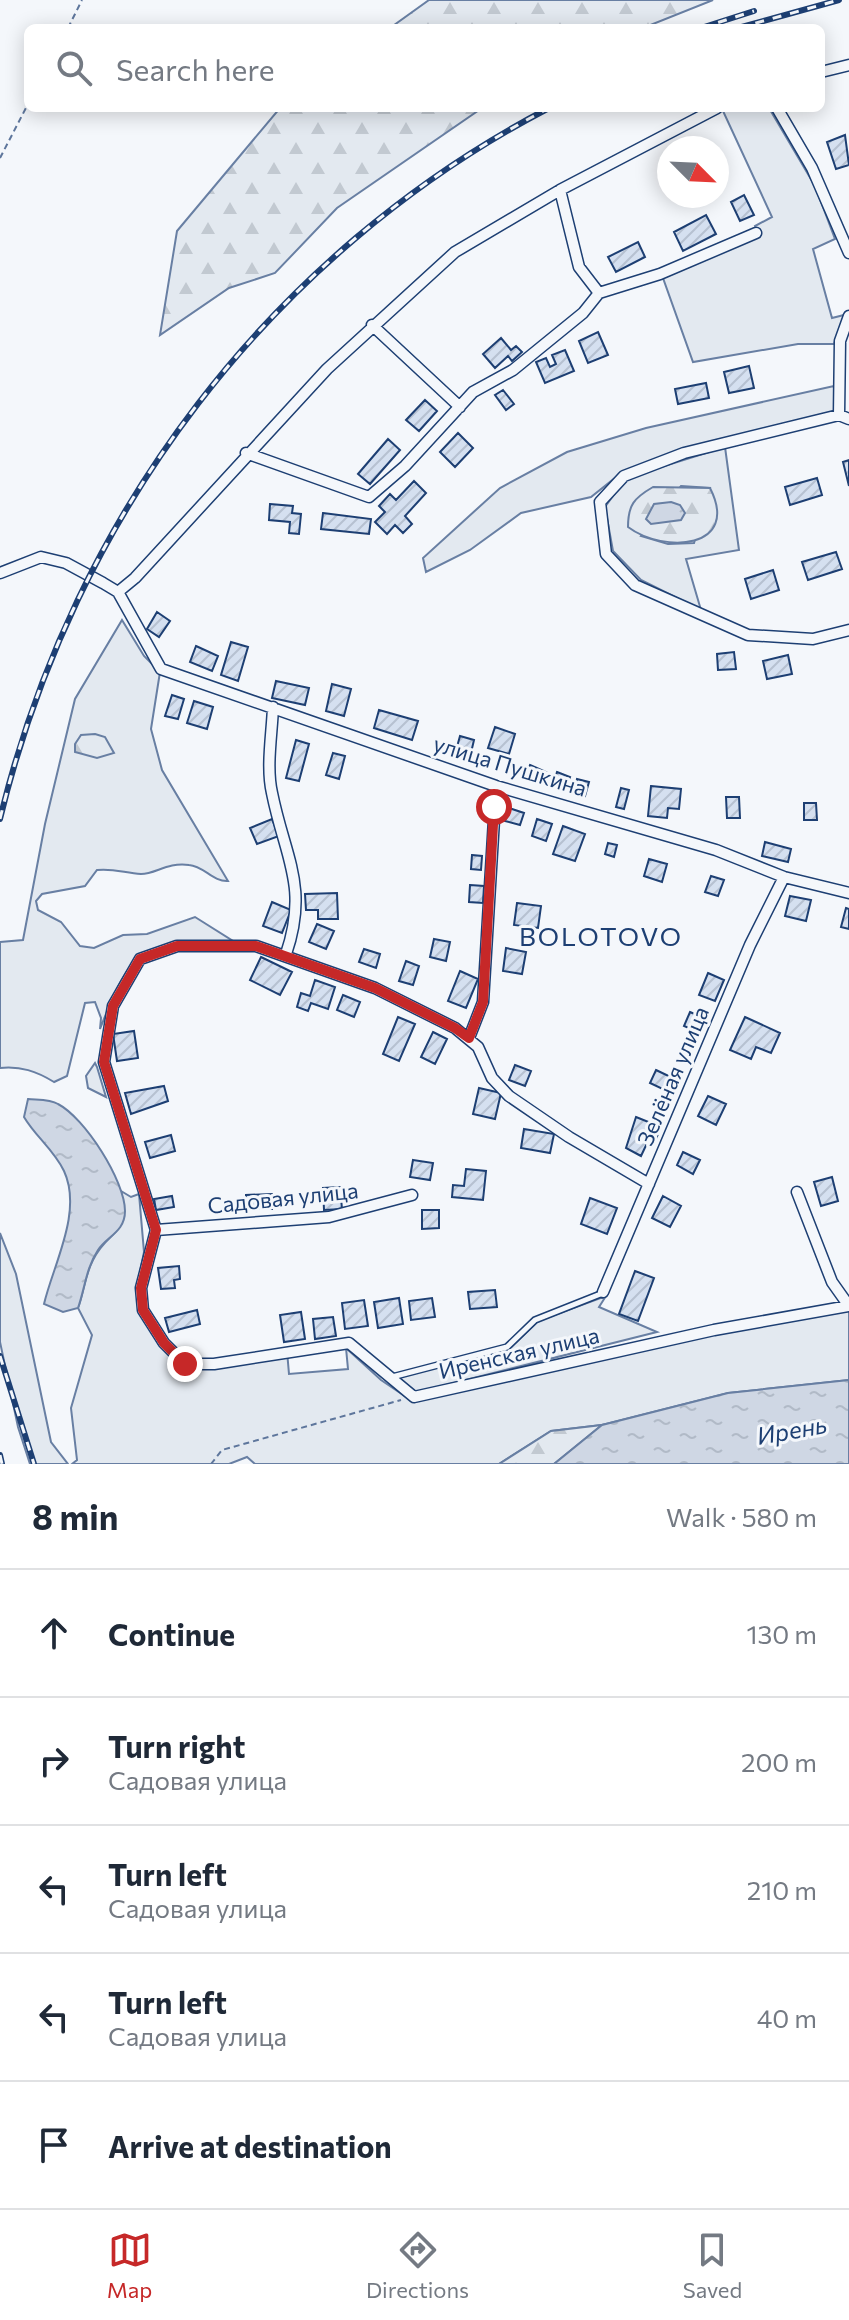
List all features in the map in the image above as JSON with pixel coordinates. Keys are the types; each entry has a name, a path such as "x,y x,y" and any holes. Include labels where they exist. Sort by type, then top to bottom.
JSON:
{"street":[{"path":"825,71 849,65"},
{"path":"0,573 29,560 52,559 118,592 135,578 246,453 372,325 455,252 560,190 709,112"},
{"path":"779,112 812,168 849,253"},
{"path":"560,190 579,267 599,293"},
{"path":"246,453 369,497 405,466 473,392 513,370 583,313 599,293 660,274 756,233"},
{"path":"848,319 840,341 844,417 684,453 624,476 600,502 606,554 635,585 748,635 813,639 849,630"},
{"path":"372,325 460,407"},
{"name":"улица Пушкина","path":"118,592 161,669 496,786 716,850 784,877 849,893"},
{"path":"273,707 271,790 298,888 296,925 286,954"},
{"path":"469,1038 483,1002 496,786"},
{"name":"Зелёная улица","path":"603,1292 750,945 784,877"},
{"path":"156,1230 104,1062 113,1006 140,959 177,946 256,946 286,954 375,988 455,1028 478,1047 492,1078 509,1096 569,1137 649,1184"},
{"path":"797,1192 832,1282 849,1306"},
{"name":"Садовая улица","path":"156,1230 329,1217 412,1195"},
{"name":"Иренская улица","path":"156,1230 141,1288 143,1310 164,1343 185,1364 214,1364 349,1343 414,1397 714,1330 849,1306"}],"lane":[{"path":"391,1377 507,1347 535,1320 603,1292"}],"path":[{"path":"70,24 82,0"},
{"path":"0,158 24,112"},
{"path":"211,1464 222,1450 414,1397"}],"green space":[{"path":"429,0 713,0 653,24 396,24"},
{"path":"277,112 476,112 337,208 275,273 229,288 160,335 177,231"},
{"path":"723,112 771,112 815,186 835,239 813,249 832,318 844,315 834,344 798,344 693,362 663,278 759,236 755,226 772,217"},
{"path":"834,386 834,412 620,474 591,497 521,513 470,550 426,572 423,558 500,488 567,452 646,428"},
{"path":"725,447 739,550 686,559 701,610 641,580 613,551 605,507 626,478","holes":["681,486 710,488 694,543 668,544 641,536"]},
{"path":"653,487 710,488 717,508 715,524 707,534 678,543 643,536 628,527 629,513 633,503"},
{"path":"122,620 144,656 160,672 151,729 162,770 228,881 189,865 174,865 141,874 97,870 85,886 42,894 36,901 38,910 61,922 80,946 94,948 123,935 147,934 195,917 233,941 160,947 133,963 100,1029 101,1018 95,1002 85,1003 67,1076 54,1082 28,1070 0,1068 0,942 23,940 45,824 75,699"},
{"path":"81,735 105,737 114,753 97,758 75,752 75,744"},
{"path":"95,1063 106,1097 88,1088 86,1076"},
{"path":"121,1191 131,1197 139,1194 144,1252 137,1287 140,1311 159,1345 184,1367 287,1351 289,1374 348,1369 346,1348 381,1380 412,1401 489,1380 849,1306 849,1380 728,1393 602,1425 551,1431 499,1464 255,1464 247,1457 229,1464 72,1464 77,1460 71,1408 92,1335 78,1308 93,1260 121,1225"},
{"path":"0,1233 16,1274 51,1442 68,1464 30,1464 18,1427 0,1342"},
{"path":"606,1296 599,1307 657,1332 414,1393 394,1378 509,1349 538,1321"},
{"path":"602,1425 554,1464 499,1464 551,1431"}],"water":[{"path":"671,502 680,505 685,513 681,520 651,524 646,519 654,504"},
{"path":"28,1099 55,1102 80,1122 102,1152 123,1198 125,1211 122,1224 94,1257 78,1308 63,1312 44,1304 68,1221 69,1187 60,1163 24,1117"},
{"name":"Ирень","path":"849,1380 849,1464 554,1464 602,1425 728,1393"}],"building":[{"path":"845,135 849,165 836,169 827,142"},
{"path":"744,195 754,215 740,221 731,202"},
{"path":"706,215 716,234 683,251 674,232"},
{"path":"638,242 645,257 616,272 608,257"},
{"path":"598,332 608,355 588,363 579,341"},
{"path":"501,338 511,350 516,346 522,352 512,361 508,356 495,368 483,354"},
{"path":"565,350 574,371 545,383 536,362 546,358 550,367 556,364 552,355"},
{"path":"749,366 754,388 729,393 724,372"},
{"path":"706,383 709,398 678,404 675,389"},
{"path":"503,390 514,404 506,410 495,395"},
{"path":"425,400 437,411 419,431 406,420"},
{"path":"458,433 473,448 455,467 440,452"},
{"path":"388,439 400,450 370,484 358,474"},
{"path":"849,460 849,486 843,462"},
{"path":"817,478 822,495 790,505 785,487"},
{"path":"414,481 426,493 405,516 412,524 403,533 395,525 387,534 375,522 385,512 379,506 390,494 396,500"},
{"path":"270,504 293,506 292,513 301,514 299,534 289,533 290,522 269,520"},
{"path":"323,513 371,519 369,534 321,529"},
{"path":"836,552 842,569 808,580 802,562"},
{"path":"773,570 779,590 751,599 745,579"},
{"path":"157,612 170,621 159,637 147,629"},
{"path":"231,642 248,647 238,681 221,675"},
{"path":"196,646 218,656 212,671 190,662"},
{"path":"734,652 736,669 718,670 717,654"},
{"path":"788,655 792,674 767,679 763,661"},
{"path":"276,681 309,688 305,705 272,698"},
{"path":"332,684 351,689 344,716 326,711"},
{"path":"172,695 184,699 178,719 165,716"},
{"path":"194,701 213,707 207,729 187,723"},
{"path":"379,710 418,721 412,740 374,728"},
{"path":"495,727 515,734 509,754 488,748"},
{"path":"460,736 474,740 470,757 455,754"},
{"path":"296,740 309,744 299,781 286,778"},
{"path":"333,753 345,756 339,779 326,775"},
{"path":"530,765 546,772 542,783 525,777"},
{"path":"557,772 570,777 565,789 553,785"},
{"path":"577,779 589,782 585,796 573,793"},
{"path":"651,786 681,789 679,809 668,808 667,818 648,816"},
{"path":"621,788 629,790 624,809 616,807"},
{"path":"726,797 739,797 740,818 727,818"},
{"path":"804,803 816,803 817,820 804,820"},
{"path":"509,808 524,813 520,825 505,821"},
{"path":"272,819 279,836 257,844 250,828"},
{"path":"537,819 552,824 546,841 532,836"},
{"path":"563,826 585,834 575,861 553,854"},
{"path":"765,842 791,849 788,862 762,856"},
{"path":"608,843 617,845 614,857 605,854"},
{"path":"472,855 482,856 481,870 471,869"},
{"path":"649,859 667,864 662,882 644,876"},
{"path":"711,876 724,880 718,896 705,892"},
{"path":"470,885 484,886 483,903 469,902"},
{"path":"337,893 338,919 318,919 318,910 306,910 305,894"},
{"path":"790,896 811,900 806,921 785,916"},
{"path":"272,902 291,910 282,933 263,926"},
{"path":"517,903 541,906 538,928 514,925"},
{"path":"846,908 849,909 849,929 841,927"},
{"path":"317,924 334,931 326,949 309,942"},
{"path":"434,939 450,942 446,961 430,957"},
{"path":"506,948 526,952 522,974 503,971"},
{"path":"364,949 380,954 376,968 359,962"},
{"path":"261,957 292,972 280,995 250,980"},
{"path":"406,961 419,966 413,985 399,981"},
{"path":"460,971 478,979 466,1008 448,1001"},
{"path":"708,973 724,980 715,1001 699,995"},
{"path":"315,980 335,987 328,1009 311,1003 308,1011 297,1007 301,993 310,996"},
{"path":"343,995 360,1002 354,1017 337,1010"},
{"path":"690,1012 706,1019 700,1033 684,1026"},
{"path":"398,1017 415,1024 399,1061 383,1054"},
{"path":"745,1017 780,1033 771,1053 756,1047 751,1059 730,1050"},
{"path":"134,1031 138,1058 117,1061 113,1034"},
{"path":"433,1032 447,1039 435,1064 421,1057"},
{"path":"515,1065 531,1071 525,1086 509,1080"},
{"path":"656,1070 677,1080 671,1093 650,1083"},
{"path":"164,1086 168,1101 131,1114 125,1093"},
{"path":"479,1088 501,1093 495,1119 473,1114"},
{"path":"708,1096 726,1104 716,1125 698,1116"},
{"path":"636,1117 661,1127 655,1141 649,1139 641,1156 626,1148"},
{"path":"524,1129 554,1134 550,1153 521,1148"},
{"path":"171,1135 175,1151 150,1158 145,1142"},
{"path":"683,1152 700,1160 693,1174 677,1165"},
{"path":"413,1160 433,1163 430,1180 410,1177"},
{"path":"466,1169 486,1171 483,1200 452,1197 453,1185 464,1186"},
{"path":"832,1177 838,1201 821,1206 814,1182"},
{"path":"340,1187 342,1209 324,1210 323,1188"},
{"path":"272,1194 272,1209 246,1209 246,1195"},
{"path":"172,1196 174,1207 156,1210 154,1199"},
{"path":"663,1196 681,1206 670,1227 652,1218"},
{"path":"590,1198 617,1208 607,1234 581,1224"},
{"path":"422,1210 439,1210 439,1228 422,1229"},
{"path":"179,1266 180,1279 174,1280 175,1288 161,1289 158,1268"},
{"path":"635,1271 654,1278 638,1321 619,1314"},
{"path":"495,1290 497,1307 470,1309 468,1292"},
{"path":"399,1298 403,1324 378,1328 374,1302"},
{"path":"432,1298 435,1317 411,1320 409,1301"},
{"path":"364,1300 368,1326 345,1329 342,1303"},
{"path":"197,1310 200,1324 169,1332 165,1318"},
{"path":"301,1312 305,1339 284,1342 280,1315"},
{"path":"333,1317 336,1336 315,1339 313,1319"}],"railway":[{"path":"752,24 839,0"},
{"path":"713,24 754,11"},
{"path":"0,819 33,707 77,600 132,499 198,404 272,317 356,238 449,168 542,112"},
{"path":"0,1356 34,1464"},
{"path":"0,1455 2,1464"}],"district":[{"name":"BOLOTOVO","path":"601,937"}],"route":[{"path":"185,1364 164,1343 143,1310 141,1288 156,1230 109,1088 104,1062 105,1040 113,1006 140,959 177,946 256,946 286,954 375,988 469,1038 483,1002 494,807"}]}
